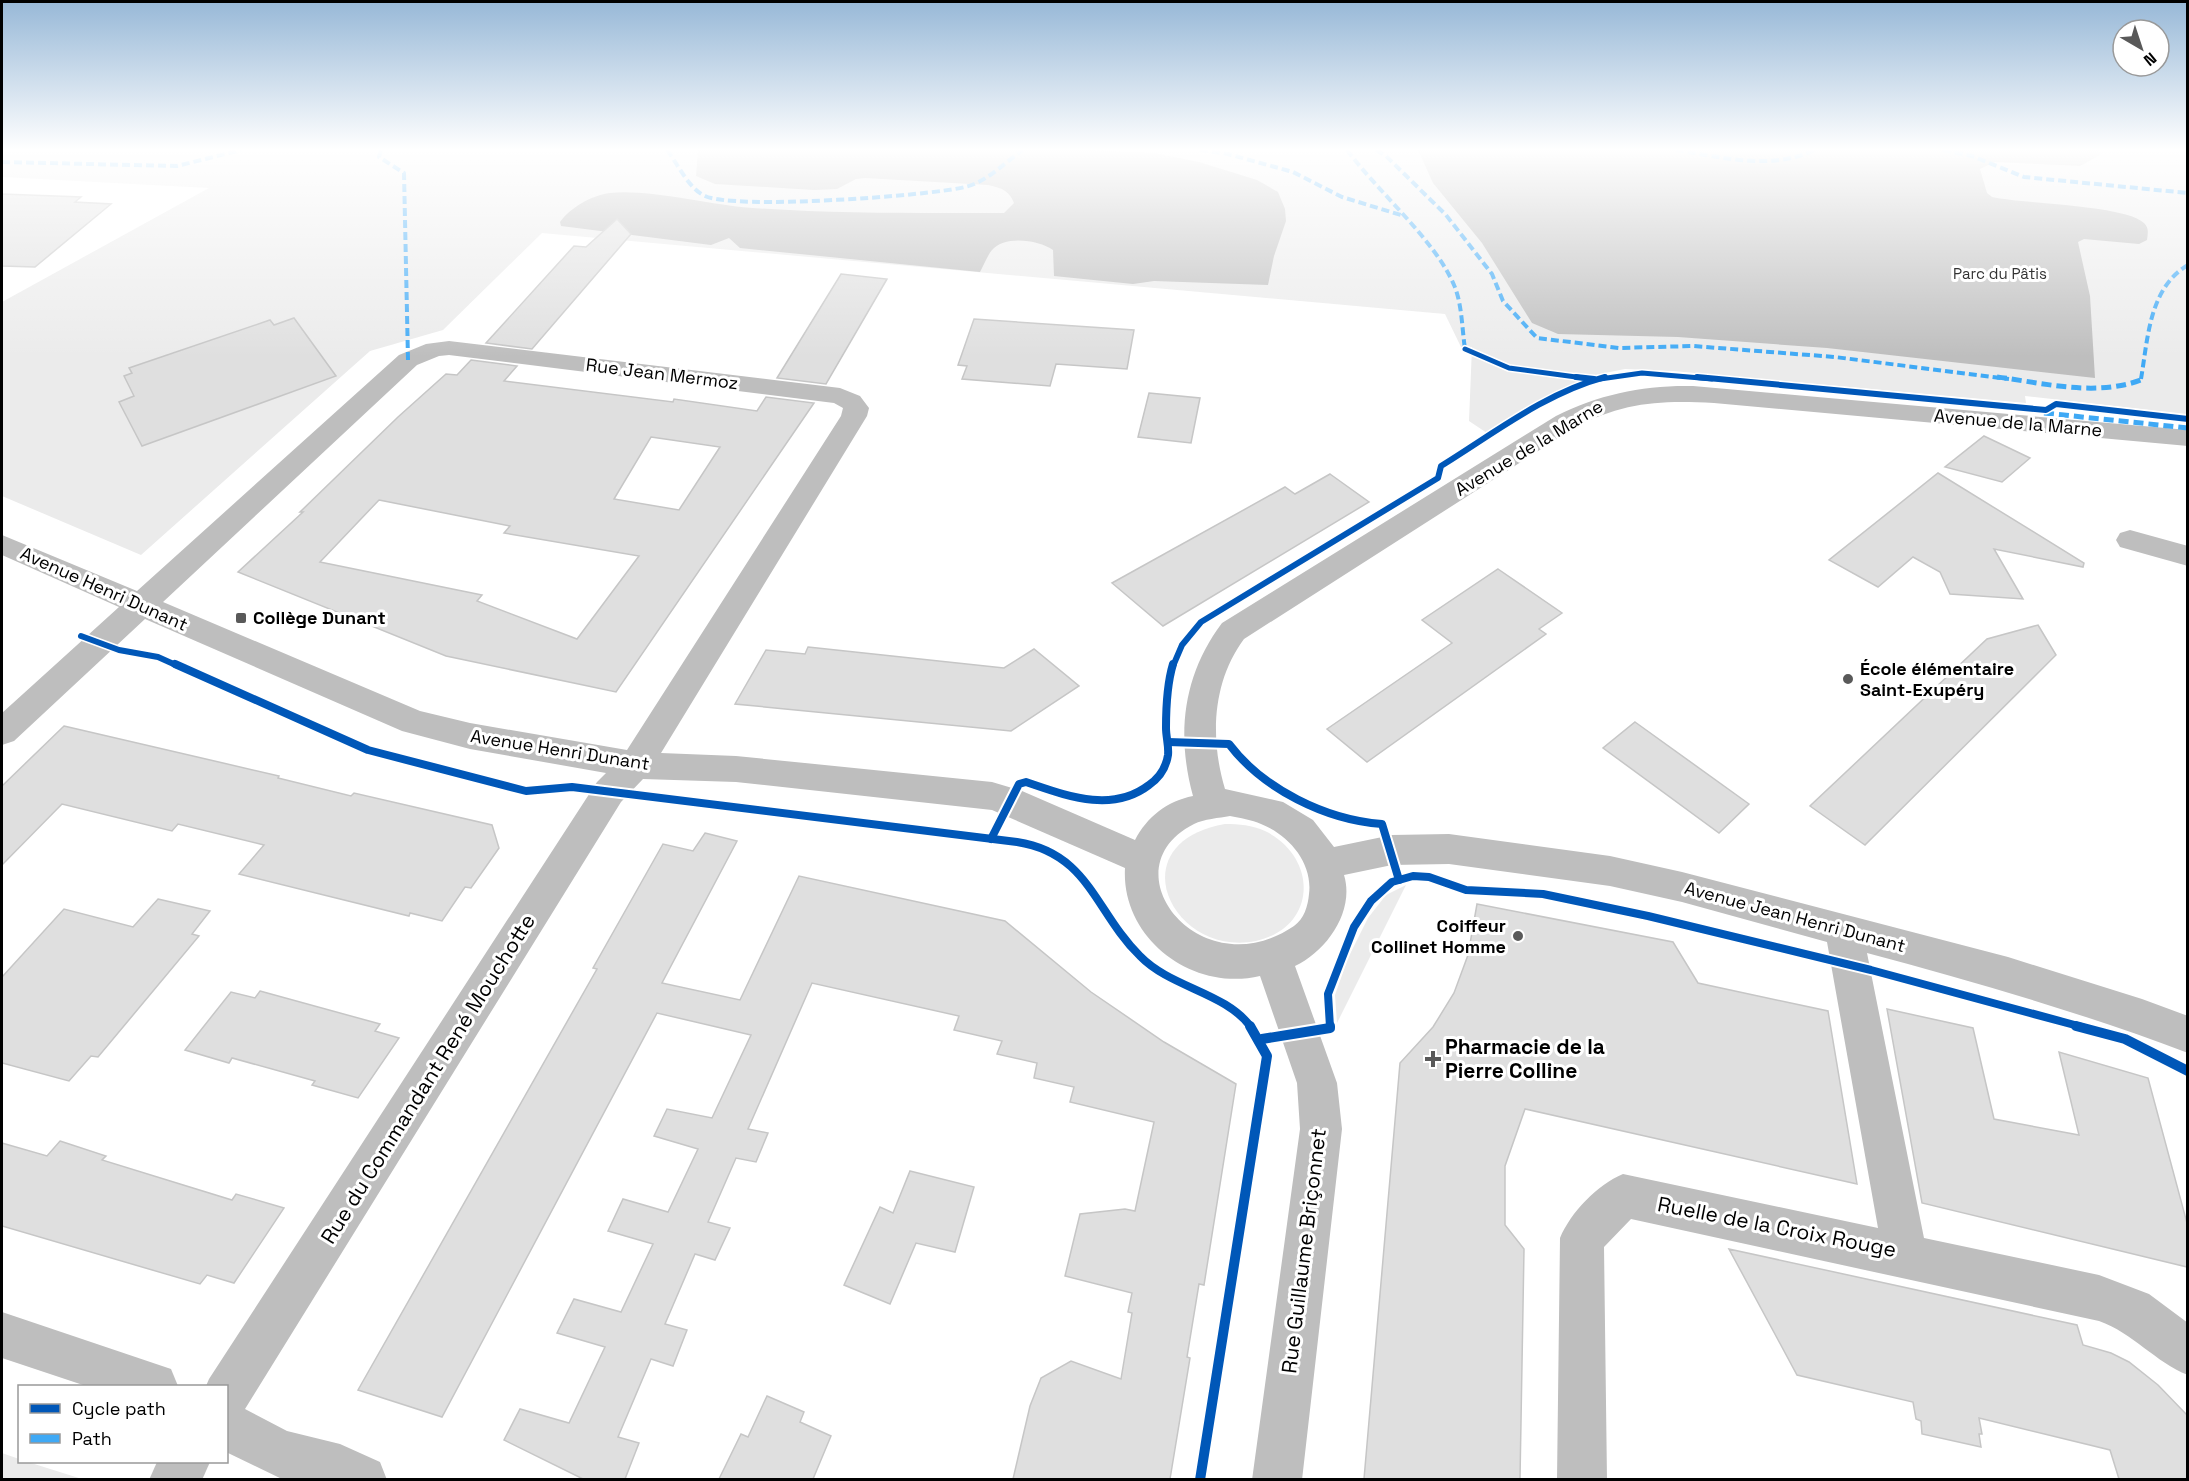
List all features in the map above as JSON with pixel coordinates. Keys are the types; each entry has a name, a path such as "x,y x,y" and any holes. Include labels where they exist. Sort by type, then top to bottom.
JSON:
{"street":[{"name":"Rue Jean Mermoz","path":"140,605 408,360 435,349 449,348 828,394 851,401 856,408 854,416 635,765"},
{"name":"Avenue de la Marne","path":"1212,803 1204,772 1202,705 1208,670 1220,646 1233,631 1565,422 1610,401 1657,393 1714,395 2187,438"},
{"path":"2130,540 2187,556"},
{"name":"Avenue Henri Dunant","path":"2,544 414,722 470,736 635,765 736,769 992,796 1010,801 1142,859"},
{"path":"2,732 140,605"},
{"name":"Rue du Commandant René Mouchotte","path":"228,1393 609,792 635,765"},
{"path":"1212,803 1248,804 1281,815 1308,836 1325,864 1329,881 1329,899 1314,932 1300,945 1273,958 1244,963 1224,961 1204,956 1169,936 1147,908 1141,883 1142,859 1156,832 1168,821 1196,807 1212,803"},
{"name":"Avenue Jean Henri Dunant","path":"1325,864 1392,850 1476,851 1610,871 1682,887 2061,989 2187,1035"},
{"name":"Ruelle de la Croix Rouge","path":"1582,1479 1582,1238 1623,1196 1905,1255 1844,931"},
{"name":"Rue Guillaume Briçonnet","path":"1273,958 1317,1083 1321,1129 1277,1479"},
{"path":"1905,1255 2099,1298 2133,1310 2187,1352"},
{"path":"2,1335 151,1385"},
{"path":"228,1426 280,1454 340,1469 362,1479"},
{"path":"174,1479 184,1463"}],"green space":[{"name":"Parc du Pâtis","path":"153,219 2187,219 2187,414 2025,396 2026,403 1673,371 1625,369 1590,376 1487,433 1469,421 1472,347 1461,347 1445,314 542,233 443,330 370,351 141,555 2,496 2,302"},
{"path":"1225,824 1245,825 1265,831 1282,843 1295,857 1302,874 1304,890 1300,907 1291,922 1276,933 1256,941 1226,942 1201,933 1181,916 1169,896 1165,874 1172,853 1192,835"},
{"path":"1406,885 1337,1023 1335,995 1348,958 1368,918 1386,895"},
{"path":"2,1453 18,1459 18,1463 31,1463 82,1479 2,1479"}],"shaded area":[{"path":"562,219 1286,219 1286,221 1274,256 1268,285 1154,281 1133,284 1054,276 1053,250 1039,244 1022,241 1005,242 998,245 990,252 980,272 740,248 729,238 711,245 561,226"},
{"path":"1462,219 2137,219 2144,223 2148,235 2147,240 2139,244 2084,239 2078,242 2090,296 2095,378 1827,348 1678,337 1558,334 1532,323 1482,243"}],"building":[{"path":"2,219 93,219 35,267 2,266"},
{"path":"617,219 631,234 532,349 486,343 574,246 586,247"},
{"path":"841,274 887,279 826,384 777,378"},
{"path":"294,318 336,376 142,446 119,402 134,396 124,376 132,373 129,368 270,320 274,325"},
{"path":"974,319 1134,330 1127,369 1056,364 1050,386 962,379 967,366 958,365"},
{"path":"471,360 517,366 504,381 673,402 674,399 757,411 766,397 814,403 616,692 446,656 238,572 303,512 300,512 398,417 446,374 457,375","holes":["651,437 720,447 679,510 614,499","379,500 510,526 504,533 639,556 577,639 477,601 482,595 320,562"]},
{"path":"1149,393 1200,398 1191,443 1138,437"},
{"path":"1984,436 2030,458 2002,482 1945,467"},
{"path":"1938,473 2084,563 2083,567 1994,549 2023,599 1950,594 1940,572 1913,557 1878,587 1829,560"},
{"path":"1330,474 1369,502 1163,626 1112,583 1285,487 1295,494"},
{"path":"1498,569 1562,613 1539,629 1546,634 1367,762 1327,729 1452,643 1422,620"},
{"path":"2038,625 2056,655 1865,845 1810,806 1987,639"},
{"path":"808,647 1004,668 1034,649 1079,686 1011,731 735,704 766,650 805,654"},
{"path":"1635,722 1749,804 1719,833 1603,748"},
{"path":"64,726 279,776 278,778 351,796 354,793 492,825 499,848 471,888 465,887 442,921 410,913 409,916 239,874 264,845 178,824 172,831 62,804 2,865 2,786"},
{"path":"705,833 737,841 662,983 740,1000 799,876 1005,921 1091,992 1164,1042 1236,1084 1204,1285 1199,1284 1187,1357 1190,1358 1170,1479 1013,1479 1030,1406 1041,1378 1071,1361 1121,1379 1132,1313 1128,1312 1132,1293 1065,1276 1080,1214 1125,1209 1135,1211 1154,1122 1070,1102 1074,1087 1034,1078 1037,1063 997,1054 1002,1041 954,1030 959,1016 812,983 748,1129 768,1133 756,1162 736,1158 708,1222 730,1228 715,1260 695,1254 665,1324 687,1330 673,1366 651,1359 618,1437 639,1443 625,1479 583,1479 504,1440 520,1409 569,1423 605,1347 557,1333 574,1299 621,1312 653,1244 608,1231 623,1199 668,1212 698,1149 654,1136 667,1109 712,1118 751,1035 657,1013 442,1417 358,1390 597,969 593,968 663,844 693,851"},
{"path":"158,899 210,911 192,934 199,936 98,1057 91,1056 69,1081 2,1063 2,977 64,909 133,927"},
{"path":"1477,904 1673,942 1698,983 1828,1011 1857,1184 1525,1109 1505,1166 1505,1225 1524,1249 1520,1479 1364,1479 1400,1063 1433,1027 1454,993 1468,955"},
{"path":"260,991 380,1024 375,1031 399,1038 358,1098 312,1085 315,1081 232,1058 229,1063 185,1050 231,992 255,998"},
{"path":"1887,1009 1973,1028 1994,1119 2079,1135 2059,1052 2148,1078 2187,1223 2187,1267 1922,1203"},
{"path":"60,1141 106,1156 102,1160 232,1200 236,1194 284,1208 234,1283 207,1275 200,1284 2,1226 2,1143 47,1156"},
{"path":"910,1171 974,1187 955,1252 916,1243 890,1304 844,1285 880,1207 893,1213"},
{"path":"1729,1249 2077,1325 2083,1345 2111,1353 2129,1362 2158,1385 2187,1415 2187,1479 2119,1479 2110,1450 1979,1418 1982,1434 1979,1434 1981,1447 1922,1434 1921,1421 1916,1419 1913,1402 1797,1375"},
{"path":"767,1396 804,1412 800,1422 831,1436 813,1479 719,1479 741,1434 748,1437"}],"marked path":[{"path":"404,219 405,317 408,360"},
{"path":"1405,219 1441,259 1455,287 1465,349"},
{"path":"1449,219 1492,274 1503,301 1537,338 1619,348 1693,346 1835,357 2091,389 2120,388 2141,380 2158,298 2176,272 2188,265"},
{"path":"2044,413 2188,428"}],"cycle path":[{"path":"1465,349 1509,368 1594,379"},
{"path":"991,839 1019,784 1026,782 1086,800 1101,801 1130,796 1149,785 1162,772 1168,756 1166,711 1172,670 1182,645 1201,622 1438,478 1441,466 1516,419 1555,397 1595,380 1625,374 1660,374 2046,410 2056,404 2188,419"},
{"path":"81,636 119,650 158,657 368,750 526,791 572,787 644,798 1017,842 1043,847 1058,855 1086,881 1117,928 1140,957 1171,979 1220,1002 1235,1012 1259,1037 1267,1056 1200,1480"},
{"path":"1168,742 1229,744 1243,761 1259,774 1306,802 1347,819 1382,824 1399,880"},
{"path":"1262,1039 1330,1028 1328,994 1354,927 1371,901 1392,882 1413,876 1429,877 1466,890 1543,894 1648,916 1871,970 2125,1039 2188,1071"}],"place":[{"name":"Collège Dunant","path":"241,618"},
{"name":"École élémentaire Saint-Exupéry","path":"1848,679"},
{"name":"Coiffeur Collinet Homme","path":"1518,936"},
{"name":"Pharmacie de la Pierre Colline","path":"1433,1059"}]}
